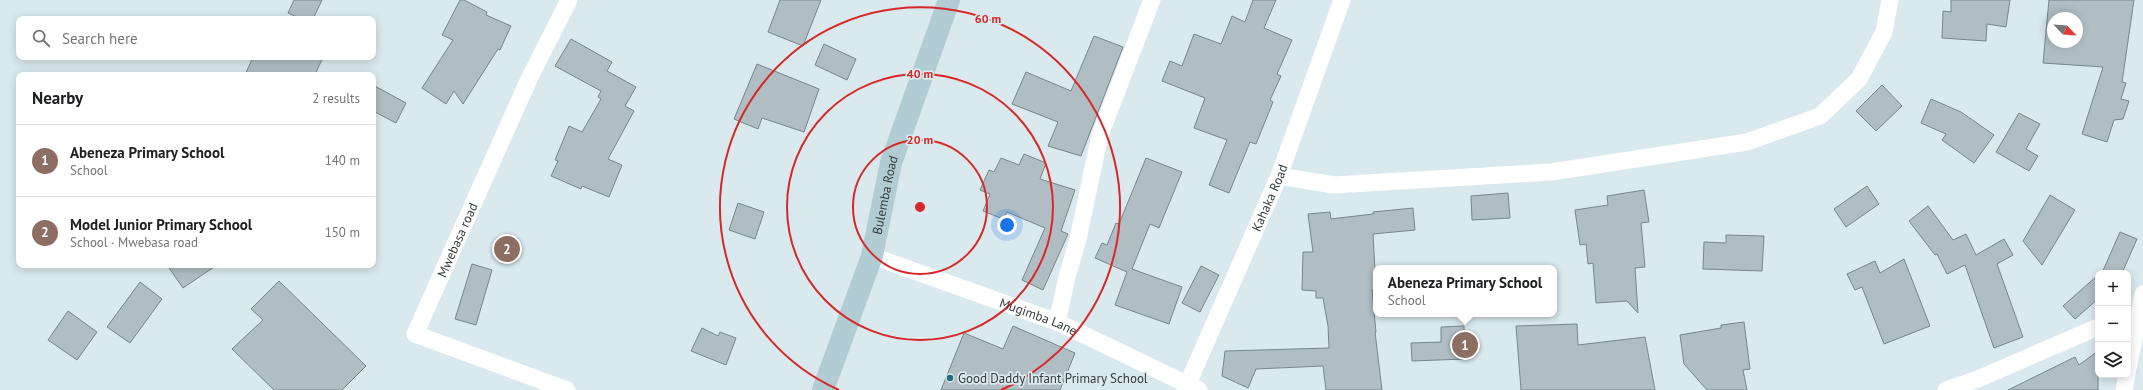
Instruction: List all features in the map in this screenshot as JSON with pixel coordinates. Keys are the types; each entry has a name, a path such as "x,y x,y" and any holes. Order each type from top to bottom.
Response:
{"main road":[{"name":"Bulemba Road","path":"823,390 872,256 891,163 949,0"}],"street":[{"name":"Mwebasa road","path":"567,390 415,334 529,79 569,0"},
{"path":"1057,322 1067,277 1078,239 1100,135 1152,0"},
{"name":"Kahaka Road","path":"1190,388 1279,176 1342,0"},
{"path":"1279,176 1334,185 1551,172 1747,142 1820,116 1859,78 1884,32 1890,0"},
{"name":"Mugimba Lane","path":"872,256 1057,322 1190,388"},
{"path":"2131,348 2137,306"},
{"path":"1946,390 1978,379 2095,328"},
{"path":"2124,390 2126,378"}],"building":[{"path":"294,0 322,0 314,16 294,16 288,13"},
{"path":"460,0 464,0 487,12 486,15 511,26 500,50 498,49 463,104 454,91 446,104 422,88 453,40 442,35"},
{"path":"780,0 821,0 803,46 768,32"},
{"path":"1253,0 1276,0 1264,28 1292,40 1277,74 1281,76 1270,100 1273,102 1256,144 1250,142 1229,193 1209,185 1227,140 1194,128 1205,98 1162,81 1170,61 1182,66 1194,34 1221,44 1232,16 1245,22"},
{"path":"1951,0 2010,0 2006,27 1987,24 1986,41 1942,38 1943,11 1951,12"},
{"path":"2049,0 2134,0 2122,82 2126,83 2121,99 2129,101 2123,119 2114,120 2107,142 2082,134 2103,67 2043,63 2047,21 2047,48 2083,48 2083,12 2048,12"},
{"path":"1094,36 1123,47 1081,156 1048,146 1058,122 1012,104 1026,72 1071,91"},
{"path":"571,39 612,62 607,71 636,87 625,106 634,111 608,159 622,165 609,197 582,186 581,189 551,176 558,161 555,160 569,126 582,132 601,99 598,97 601,91 555,66"},
{"path":"824,44 856,59 847,80 815,65"},
{"path":"252,60 322,60 316,72 246,72"},
{"path":"757,64 819,89 804,132 762,118 758,129 734,119"},
{"path":"1882,85 1902,106 1876,131 1856,111"},
{"path":"376,87 406,103 396,123 376,113"},
{"path":"1931,99 1961,112 1994,135 1974,163 1942,140 1946,134 1921,123"},
{"path":"2019,113 2040,124 2026,149 2038,156 2029,171 1996,152"},
{"path":"1024,154 1046,163 1040,179 1075,190 1061,231 1068,234 1043,290 1022,280 1045,228 1007,212 1003,219 983,211 990,194 980,190 989,170 994,172 1001,158 1019,165"},
{"path":"1146,158 1182,172 1159,228 1150,224 1132,269 1182,287 1169,324 1115,305 1127,272 1095,258 1102,243 1107,245 1116,223 1119,224"},
{"path":"1867,186 1879,204 1846,227 1834,209"},
{"path":"1644,190 1649,222 1641,223 1645,267 1635,268 1638,313 1627,301 1596,303 1593,263 1588,264 1586,244 1580,245 1575,210 1608,205 1607,196"},
{"path":"1508,193 1510,218 1472,220 1471,196"},
{"path":"2050,195 2075,210 2042,265 2023,241"},
{"path":"738,203 764,212 755,239 729,230"},
{"path":"1928,206 1953,240 1966,234 1976,255 2004,239 2013,255 1997,264 2023,337 1994,348 1965,265 1947,274 1937,254 1935,255 1909,221"},
{"path":"1413,208 1415,230 1373,234 1375,265 1373,265 1372,290 1373,317 1375,317 1382,390 1326,390 1323,366 1256,369 1248,388 1222,376 1225,351 1329,348 1328,326 1323,298 1316,298 1316,291 1302,290 1303,252 1313,252 1308,214 1330,212 1331,219 1373,214 1373,212"},
{"path":"2120,232 2137,239 2123,270 2103,270"},
{"path":"1726,235 1764,236 1762,271 1703,269 1704,242 1726,243"},
{"path":"1904,259 1930,326 1884,344 1862,287 1855,290 1847,274 1875,261 1880,273"},
{"path":"472,264 492,270 476,325 455,319"},
{"path":"1201,266 1219,275 1200,312 1182,303"},
{"path":"169,268 213,268 183,288"},
{"path":"2095,278 2095,302 2075,319 2063,306"},
{"path":"279,281 366,366 342,390 274,390 232,349 263,320 251,309"},
{"path":"140,282 162,299 130,343 107,327"},
{"path":"68,311 97,332 77,360 48,340"},
{"path":"1744,322 1750,369 1743,370 1747,390 1707,390 1684,364 1680,335 1721,328 1721,325"},
{"path":"1577,324 1578,345 1645,337 1655,390 1521,390 1516,326"},
{"path":"1013,326 1075,353 1060,390 941,390 964,333 1003,349"},
{"path":"1464,326 1465,359 1412,361 1411,343 1441,342 1441,327"},
{"path":"702,328 718,336 720,332 736,338 726,365 691,351"},
{"path":"2095,353 2095,378 2098,378 2098,390 2008,390 2075,357 2079,365"}],"place":[{"name":"Model Junior Primary School","path":"507,249"},
{"name":"Abeneza Primary School","path":"1465,345"},
{"name":"Good Daddy Infant Primary School","path":"950,378"}]}
